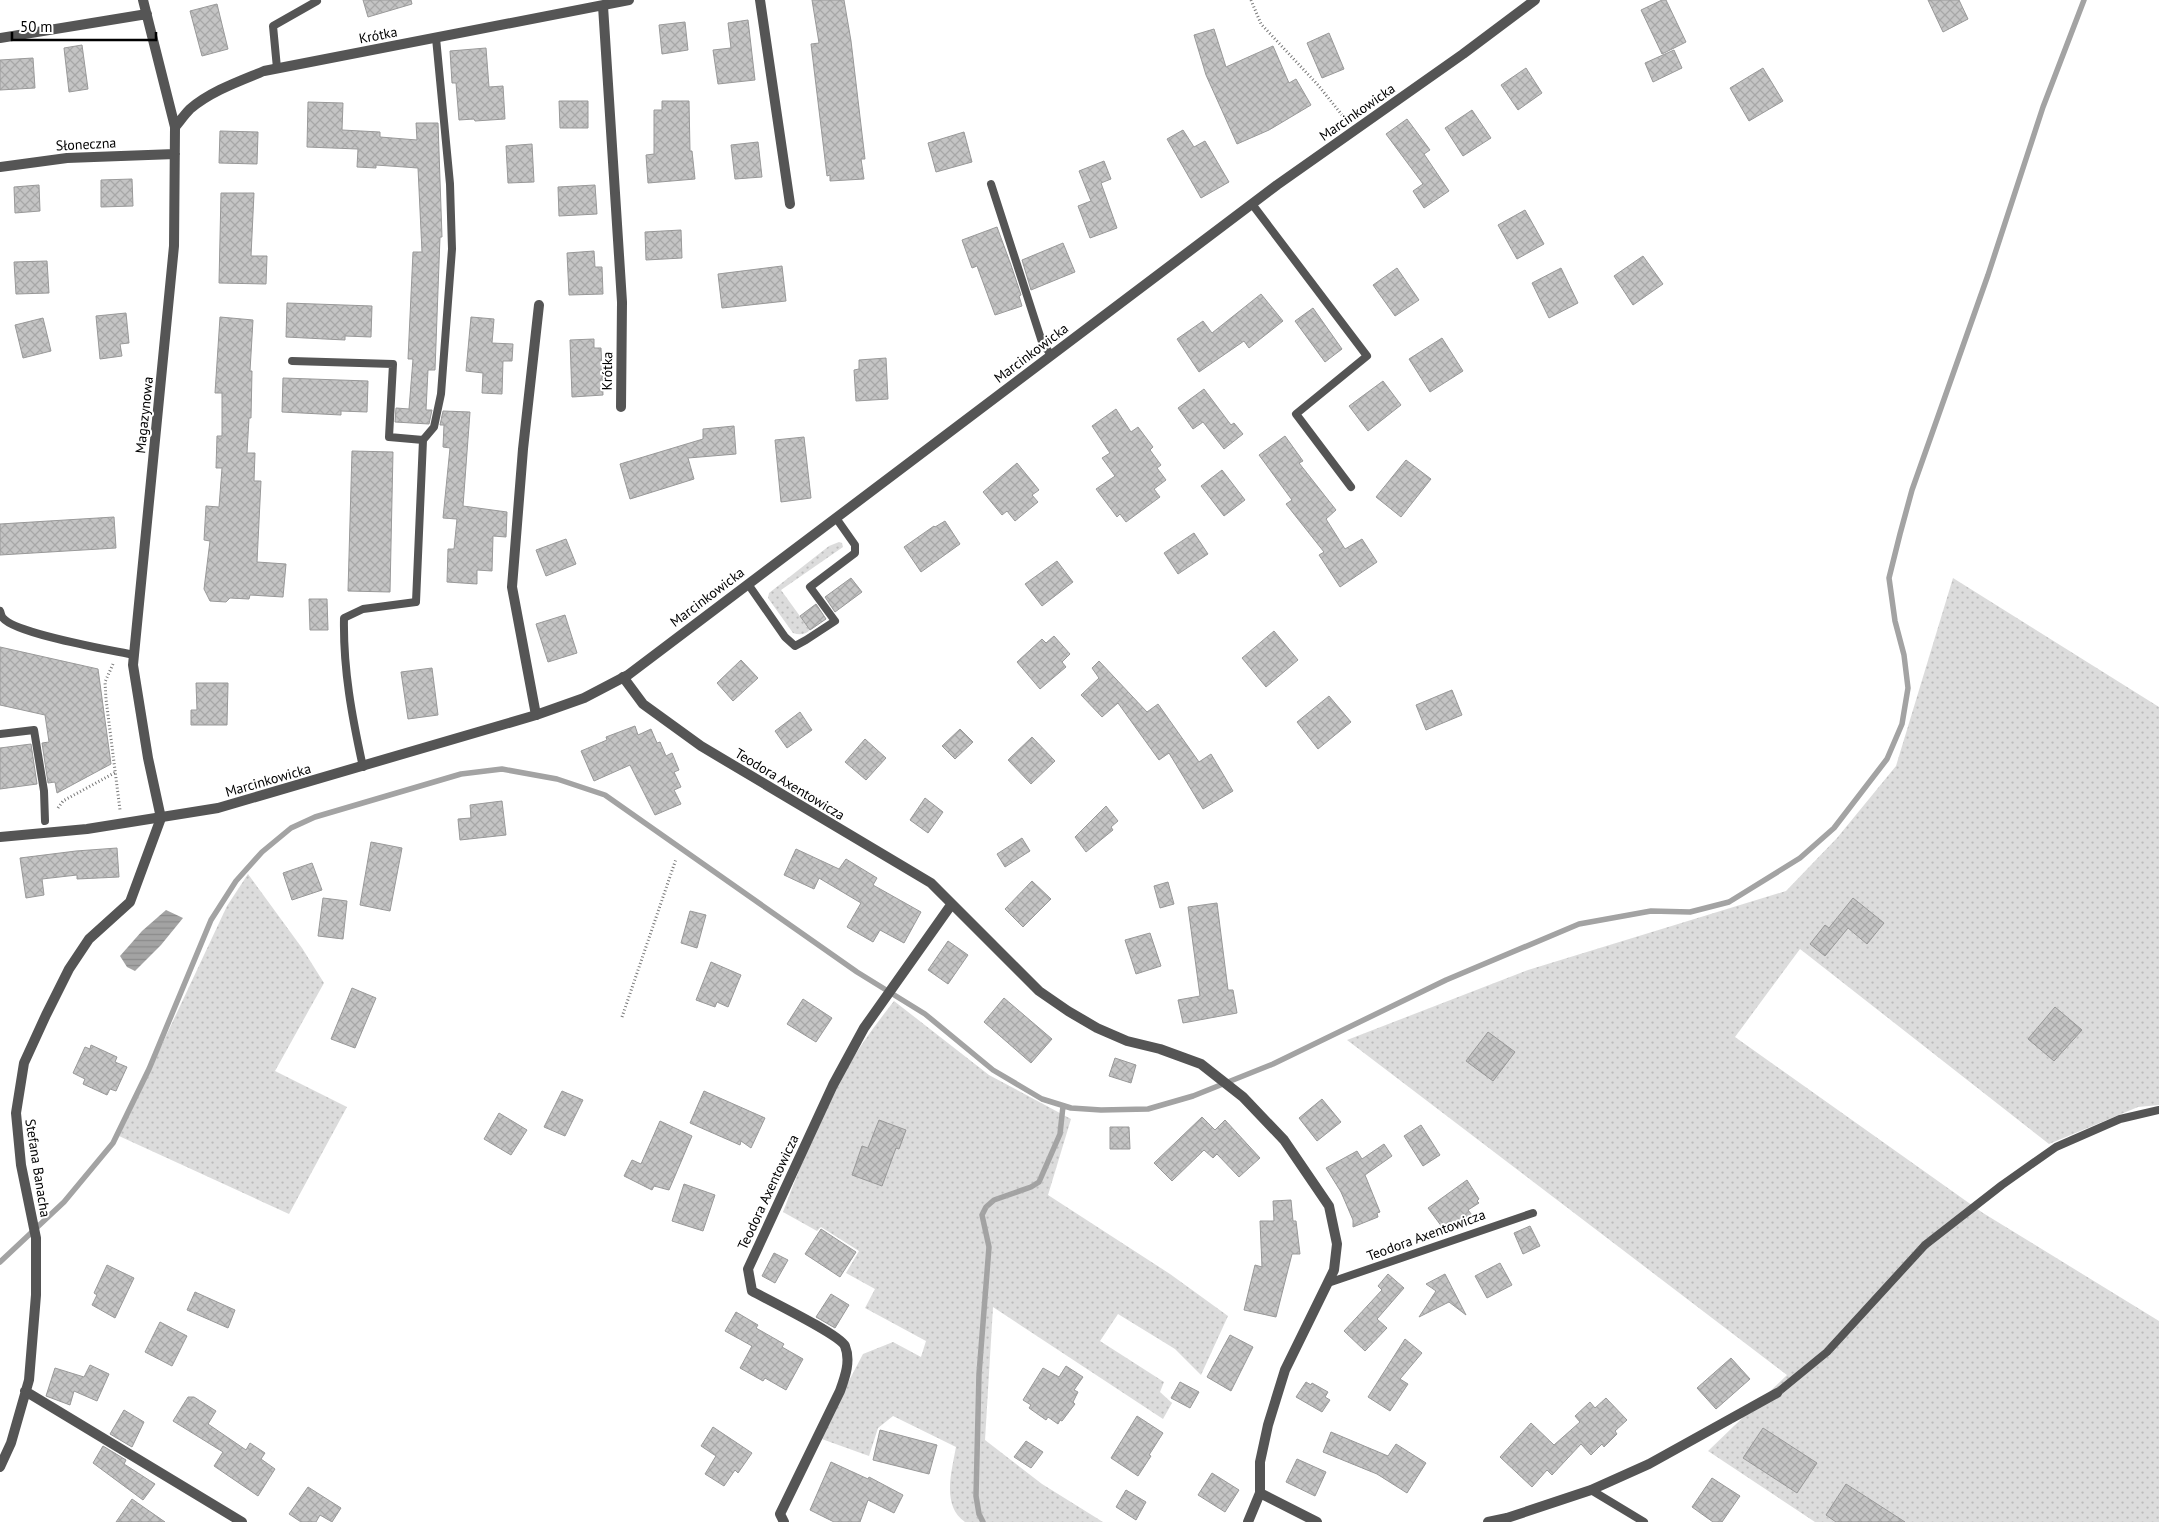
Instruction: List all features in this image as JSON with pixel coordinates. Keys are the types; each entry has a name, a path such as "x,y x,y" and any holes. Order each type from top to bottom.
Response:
{"street":[{"name":"Magazynowa","path":"143,0 174,126 175,154 174,246 134,655 135,674 148,758 161,818"},
{"name":"Krótka","path":"174,126 190,109 208,97 264,71 629,0"},
{"path":"760,0 790,204"},
{"name":"Marcinkowicka","path":"0,837 87,829 218,808 536,715 584,698 623,678 1252,204 1535,0"},
{"name":"Krótka","path":"603,6 622,302 621,407"},
{"path":"0,38 147,14"},
{"name":"Słoneczna","path":"0,167 67,158 175,154"},
{"path":"536,715 512,587 523,449 539,305"},
{"name":"Teodora Axentowicza","path":"623,678 643,704 662,720 708,751 931,883 1039,991 1097,1028 1128,1041 1160,1049 1201,1064 1238,1093 1284,1140 1329,1206 1337,1244 1334,1270 1284,1370 1268,1425 1260,1462 1260,1493 1248,1522"},
{"name":"Stefana Banacha","path":"0,1467 11,1443 29,1380 36,1295 36,1238 21,1165 16,1113 24,1063 69,969 89,940 130,902 161,818"},
{"name":"Teodora Axentowicza","path":"784,1522 780,1514 840,1391 846,1374 846,1352 844,1344 830,1334 752,1291 748,1268 833,1085 864,1028 951,905"},
{"path":"25,1391 242,1522"},
{"path":"1488,1522 1506,1518 1591,1490 1649,1464 1777,1393"},
{"path":"1260,1493 1317,1522"}],"lane":[{"path":"277,68 273,26 317,2"},
{"path":"363,767 349,700 343,652 344,618 364,609 416,602 423,440 434,426 441,394 452,249 450,184 436,38"},
{"path":"991,184 1042,342 1051,355"},
{"path":"1252,204 1368,356 1296,414 1351,487"},
{"path":"292,360 393,364 389,437 423,440"},
{"path":"748,584 785,637 795,646 835,620 810,587 855,552 855,545 836,518"},
{"path":"0,611 3,618 14,626 38,634 134,655"},
{"path":"0,734 34,730 44,791 45,821"},
{"path":"1777,1393 1827,1352 1925,1245 2002,1185 2056,1147 2120,1120 2159,1110"},
{"name":"Teodora Axentowicza","path":"1328,1282 1533,1213"},
{"path":"1591,1490 1644,1522"}],"path":[{"path":"1251,0 1261,24 1318,85 1354,130"},
{"path":"119,652 105,682 120,811"},
{"path":"45,821 64,802 116,772"},
{"path":"622,1017 676,860"}],"shaded area":[{"path":"839,542 842,543 843,547 781,590 810,630 802,634 793,633 768,598 769,593 829,546"},
{"path":"1953,578 2159,707 2159,1105 2138,1107 2049,1144 1800,949 1735,1037 1983,1213 2159,1321 2159,1522 1815,1522 1708,1451 1787,1375 1347,1040 1528,970 1786,891 1837,838 1896,766"},
{"path":"248,874 302,948 324,983 275,1071 347,1107 289,1214 119,1136 227,906"},
{"path":"166,910 183,918 161,945 135,971 127,967 120,956 142,931"},
{"path":"894,1001 989,1075 1071,1119 1048,1195 1170,1274 1228,1316 1201,1375 1175,1349 1118,1314 1100,1341 1164,1382 1160,1392 1172,1403 1163,1419 993,1307 985,1440 1042,1484 1103,1522 965,1522 953,1507 951,1497 951,1477 956,1447 893,1416 878,1428 869,1456 819,1438 863,1354 893,1342 921,1357 926,1341 865,1308 875,1289 846,1273 859,1251 821,1227 817,1231 783,1212 812,1138 837,1085 852,1059"}],"building":[{"path":"363,0 411,0 412,4 368,17"},
{"path":"812,0 844,0 851,41 865,159 861,159 864,179 830,181 830,175 827,176 811,44 819,43"},
{"path":"1666,0 1686,42 1662,54 1641,10"},
{"path":"1928,0 1959,0 1968,19 1943,32"},
{"path":"217,4 228,49 202,56 190,11"},
{"path":"748,20 755,80 718,84 713,50 731,48 728,23"},
{"path":"685,22 688,50 662,54 659,25"},
{"path":"1214,29 1226,67 1273,46 1289,83 1296,79 1311,105 1269,130 1237,144 1206,75 1194,35"},
{"path":"1329,33 1344,69 1322,78 1307,43"},
{"path":"82,45 88,89 69,92 64,48"},
{"path":"486,48 489,87 503,86 505,119 459,120 456,83 452,83 450,51"},
{"path":"1674,50 1682,68 1653,82 1645,63"},
{"path":"33,58 35,88 0,90 0,60"},
{"path":"1526,68 1542,93 1518,110 1501,85"},
{"path":"1763,68 1783,101 1749,121 1730,88"},
{"path":"559,101 588,101 588,128 560,128"},
{"path":"662,101 689,101 690,151 692,151 695,179 648,183 646,155 654,154 654,110 662,110"},
{"path":"308,102 343,103 342,130 380,132 380,137 417,140 416,123 438,123 442,237 440,237 435,370 428,370 426,410 432,410 429,424 395,422 396,408 409,409 413,359 408,359 413,252 422,252 418,168 376,165 376,168 357,167 358,149 307,147"},
{"path":"1472,110 1491,138 1463,156 1445,128"},
{"path":"1407,119 1430,150 1424,154 1449,191 1424,208 1413,191 1423,184 1386,134"},
{"path":"1183,130 1194,147 1205,141 1229,182 1201,198 1167,139"},
{"path":"220,131 258,132 257,164 219,163"},
{"path":"964,132 972,162 936,172 928,143"},
{"path":"758,142 762,177 735,179 731,145"},
{"path":"532,144 534,182 508,183 506,146"},
{"path":"1104,161 1111,179 1101,183 1117,228 1090,238 1078,206 1091,201 1079,171"},
{"path":"132,179 133,206 101,207 101,180"},
{"path":"39,185 40,211 15,213 14,187"},
{"path":"595,185 597,214 559,216 558,187"},
{"path":"221,193 254,193 251,256 267,256 266,284 219,283"},
{"path":"1525,210 1544,244 1517,259 1498,225"},
{"path":"997,227 1021,295 1019,296 1022,306 995,315 977,266 972,268 962,240"},
{"path":"681,230 682,258 646,260 645,232"},
{"path":"1063,243 1075,272 1031,290 1022,260"},
{"path":"594,251 595,267 602,267 603,294 569,295 567,253"},
{"path":"1643,256 1663,284 1633,305 1614,276"},
{"path":"47,261 49,293 16,294 14,262"},
{"path":"782,266 786,301 722,308 718,274"},
{"path":"1397,268 1419,300 1395,316 1373,285"},
{"path":"1561,268 1578,303 1549,318 1532,283"},
{"path":"1261,294 1283,321 1249,348 1244,341 1199,372 1177,339 1203,321 1212,333"},
{"path":"287,303 372,306 371,337 345,336 345,340 286,337"},
{"path":"1313,308 1342,349 1325,362 1295,321"},
{"path":"126,313 129,343 120,344 122,356 100,359 96,316"},
{"path":"220,317 253,320 250,371 252,371 251,418 249,418 247,453 255,453 254,481 261,481 257,562 286,564 283,597 250,595 249,599 230,598 226,602 210,601 204,589 210,541 204,540 206,506 219,507 222,468 216,468 217,436 222,436 222,393 215,393"},
{"path":"471,317 494,319 492,343 513,344 512,361 503,361 502,394 482,393 483,373 466,371"},
{"path":"43,318 51,351 23,358 15,325"},
{"path":"1442,338 1463,371 1430,392 1409,359"},
{"path":"594,339 594,348 601,348 603,395 572,397 570,340"},
{"path":"886,358 888,399 856,401 854,370 859,369 859,360"},
{"path":"283,378 368,381 367,412 341,411 341,415 282,412"},
{"path":"1383,381 1401,405 1368,431 1349,406"},
{"path":"1204,389 1231,425 1234,423 1243,434 1224,449 1203,422 1193,429 1178,408"},
{"path":"1116,409 1131,432 1138,427 1153,447 1150,450 1161,465 1157,468 1166,480 1154,489 1160,497 1126,522 1120,514 1117,517 1096,489 1115,476 1102,458 1110,453 1092,426"},
{"path":"443,411 470,412 463,506 507,512 506,537 493,536 492,571 477,570 477,584 447,582 448,549 454,549 457,519 443,518 450,448 443,447 444,425 440,425"},
{"path":"734,426 736,454 688,458 694,479 630,499 620,464 703,439 703,429"},
{"path":"1285,436 1303,461 1299,463 1336,510 1326,519 1345,549 1362,539 1377,562 1340,587 1319,555 1324,552 1286,504 1292,500 1259,455"},
{"path":"804,437 811,498 781,502 775,440"},
{"path":"352,451 393,452 390,592 348,591"},
{"path":"1406,460 1431,479 1401,517 1376,497"},
{"path":"1017,463 1039,490 1032,495 1038,502 1015,521 1007,511 1002,515 983,492"},
{"path":"1222,470 1245,500 1224,516 1201,486"},
{"path":"114,517 116,548 0,555 0,524"},
{"path":"945,521 960,544 921,572 904,547 934,526"},
{"path":"1194,533 1208,554 1178,574 1164,553"},
{"path":"566,539 576,564 546,576 536,550"},
{"path":"1057,561 1073,582 1042,606 1025,584"},
{"path":"851,578 862,592 835,612 825,597"},
{"path":"309,599 327,599 328,630 310,630"},
{"path":"816,604 826,619 810,630 800,616"},
{"path":"565,615 577,653 548,662 536,624"},
{"path":"1274,631 1298,660 1266,687 1242,658"},
{"path":"1054,636 1070,654 1062,662 1066,667 1040,689 1017,662 1042,639 1046,643"},
{"path":"0,647 98,669 111,764 57,793 55,782 48,783 42,743 49,742 45,715 0,705"},
{"path":"741,660 758,678 733,701 717,683"},
{"path":"1099,661 1147,712 1158,704 1199,762 1211,754 1233,791 1203,809 1169,753 1159,760 1118,703 1102,717 1081,695 1099,678 1092,668"},
{"path":"432,668 438,715 408,719 401,672"},
{"path":"196,683 228,683 227,725 191,725 191,710 197,710"},
{"path":"1452,690 1462,715 1426,730 1416,705"},
{"path":"1329,696 1351,722 1318,749 1297,722"},
{"path":"800,712 812,730 787,748 775,731"},
{"path":"635,726 638,735 651,729 657,743 660,742 666,756 672,753 679,770 674,772 681,787 674,790 681,804 655,815 630,765 594,781 581,751 607,740 606,737"},
{"path":"960,729 973,742 955,759 942,746"},
{"path":"1032,737 1055,761 1031,784 1008,760"},
{"path":"865,739 886,758 866,780 845,762"},
{"path":"31,744 37,784 0,789 0,748"},
{"path":"925,798 943,812 928,833 910,820"},
{"path":"502,801 506,835 460,840 458,819 471,818 470,805"},
{"path":"1106,806 1118,821 1111,827 1113,830 1086,852 1075,837"},
{"path":"1022,838 1030,851 1005,867 997,854"},
{"path":"371,842 402,848 390,911 360,905"},
{"path":"117,848 119,877 77,879 77,875 42,879 44,895 26,898 20,858"},
{"path":"796,849 839,869 846,859 877,878 873,885 921,912 904,943 880,930 873,942 847,927 861,903 819,878 814,889 784,875"},
{"path":"312,863 322,890 292,900 283,873"},
{"path":"1032,881 1051,899 1023,927 1005,909"},
{"path":"1168,882 1174,904 1160,908 1154,886"},
{"path":"323,898 347,901 343,939 318,936"},
{"path":"1853,898 1884,923 1867,944 1848,928 1825,956 1810,944 1825,925 1829,928"},
{"path":"1217,903 1228,990 1233,990 1237,1013 1183,1023 1178,1000 1200,996 1188,907"},
{"path":"690,911 706,915 697,948 681,943"},
{"path":"1150,933 1161,966 1136,974 1125,940"},
{"path":"948,941 968,955 948,984 928,970"},
{"path":"711,962 741,975 728,1007 717,1002 715,1007 696,1000"},
{"path":"352,988 376,998 355,1048 331,1039"},
{"path":"1004,998 1052,1039 1031,1063 984,1022"},
{"path":"803,999 832,1018 816,1042 787,1024"},
{"path":"2055,1007 2082,1030 2054,1061 2028,1039"},
{"path":"1488,1032 1515,1052 1493,1081 1466,1061"},
{"path":"91,1045 117,1057 115,1062 127,1067 116,1091 110,1089 107,1095 83,1084 85,1079 73,1073 85,1047 90,1049"},
{"path":"1115,1058 1136,1065 1131,1083 1109,1076"},
{"path":"562,1091 583,1100 565,1136 544,1127"},
{"path":"704,1091 765,1118 751,1148 741,1141 740,1145 690,1123"},
{"path":"1322,1099 1341,1122 1317,1141 1299,1118"},
{"path":"499,1113 527,1130 511,1155 484,1139"},
{"path":"1202,1117 1215,1130 1225,1120 1260,1158 1239,1177 1217,1154 1213,1158 1204,1150 1172,1181 1154,1163"},
{"path":"879,1120 906,1130 899,1149 896,1148 882,1186 852,1175 862,1146 868,1148"},
{"path":"660,1121 692,1136 669,1190 654,1186 652,1190 624,1176 632,1160 641,1164"},
{"path":"1421,1125 1440,1155 1423,1166 1404,1136"},
{"path":"1110,1127 1129,1127 1130,1149 1110,1149"},
{"path":"1384,1144 1392,1156 1365,1175 1380,1212 1377,1213 1378,1217 1353,1227 1353,1220 1341,1192 1326,1168 1357,1151 1362,1159"},
{"path":"1467,1180 1479,1199 1477,1201 1479,1203 1468,1210 1472,1215 1457,1226 1455,1224 1445,1231 1428,1208"},
{"path":"684,1184 715,1195 703,1231 672,1221"},
{"path":"1291,1200 1300,1254 1292,1254 1276,1317 1244,1310 1255,1265 1262,1267 1260,1221 1274,1221 1273,1201"},
{"path":"1530,1226 1540,1246 1523,1254 1514,1233"},
{"path":"821,1229 856,1252 840,1277 805,1254"},
{"path":"774,1253 788,1260 775,1283 762,1276"},
{"path":"1500,1263 1512,1285 1487,1298 1475,1276"},
{"path":"107,1265 134,1278 115,1318 92,1305 97,1295 94,1293"},
{"path":"1388,1274 1404,1288 1377,1319 1387,1328 1365,1351 1344,1331 1382,1290 1378,1286"},
{"path":"1445,1274 1466,1315 1449,1302 1419,1317 1436,1291 1426,1284"},
{"path":"195,1292 235,1310 228,1328 187,1310"},
{"path":"831,1294 849,1305 835,1328 816,1317"},
{"path":"736,1312 758,1325 756,1328 784,1344 782,1347 803,1359 786,1390 765,1378 763,1381 740,1368 752,1346 725,1331"},
{"path":"160,1322 187,1336 172,1366 145,1352"},
{"path":"1230,1335 1253,1347 1231,1391 1207,1377"},
{"path":"1405,1339 1422,1353 1400,1379 1408,1384 1390,1411 1368,1397"},
{"path":"1731,1358 1750,1379 1716,1409 1697,1388"},
{"path":"90,1365 109,1374 97,1401 74,1391 70,1405 46,1396 55,1368 84,1377"},
{"path":"1066,1366 1083,1377 1074,1390 1078,1392 1073,1402 1075,1404 1058,1424 1048,1417 1046,1420 1029,1408 1031,1405 1023,1400 1043,1368 1059,1377"},
{"path":"1180,1382 1199,1392 1190,1408 1171,1398"},
{"path":"1306,1382 1311,1385 1312,1383 1328,1392 1325,1397 1330,1400 1322,1412 1296,1397"},
{"path":"188,1397 194,1397 216,1411 208,1424 246,1450 250,1443 265,1453 261,1459 275,1469 258,1496 214,1466 223,1452 173,1421"},
{"path":"1606,1398 1627,1420 1615,1431 1617,1434 1604,1447 1602,1444 1591,1455 1581,1444 1552,1475 1547,1470 1532,1487 1500,1457 1531,1423 1554,1445 1580,1422 1575,1416 1590,1402 1595,1408"},
{"path":"124,1410 144,1422 132,1447 110,1434"},
{"path":"1137,1416 1163,1433 1138,1476 1111,1458"},
{"path":"713,1427 752,1453 738,1473 735,1470 724,1486 705,1474 716,1456 701,1446"},
{"path":"1763,1428 1817,1463 1797,1493 1743,1458"},
{"path":"880,1430 937,1445 929,1474 873,1460"},
{"path":"1331,1432 1388,1456 1396,1444 1426,1463 1407,1493 1377,1474 1323,1452"},
{"path":"1026,1441 1043,1452 1031,1468 1014,1457"},
{"path":"103,1446 126,1460 124,1464 155,1484 143,1500 93,1463"},
{"path":"1297,1459 1326,1472 1315,1496 1286,1482"},
{"path":"831,1462 868,1479 869,1477 903,1495 894,1513 868,1500 860,1522 834,1522 810,1510"},
{"path":"1212,1473 1239,1490 1225,1512 1198,1495"},
{"path":"1712,1478 1740,1496 1722,1522 1713,1522 1692,1507"},
{"path":"1846,1484 1905,1522 1836,1522 1826,1515"},
{"path":"308,1487 341,1508 332,1522 320,1515 316,1522 301,1522 289,1514"},
{"path":"1126,1490 1146,1502 1136,1520 1116,1507"},
{"path":"132,1499 165,1522 116,1522"}],"waterway":[{"path":"0,1262 64,1202 113,1143 149,1069 211,920 236,881 262,852 291,828 315,817 461,774 502,769 557,779 605,795 857,972 925,1014 993,1070 1042,1099 1071,1108 1101,1110 1148,1109 1193,1096 1273,1064 1446,980 1579,924 1651,911 1690,912 1729,902 1800,858 1834,828 1887,759 1902,724 1908,688 1904,655 1895,621 1889,578 1900,534 1912,490 1988,275 2043,107 2084,0"},
{"path":"983,1522 979,1514 976,1496 979,1374 989,1247 982,1215 986,1207 994,1200 1031,1187 1039,1182 1060,1134 1063,1106"}]}
